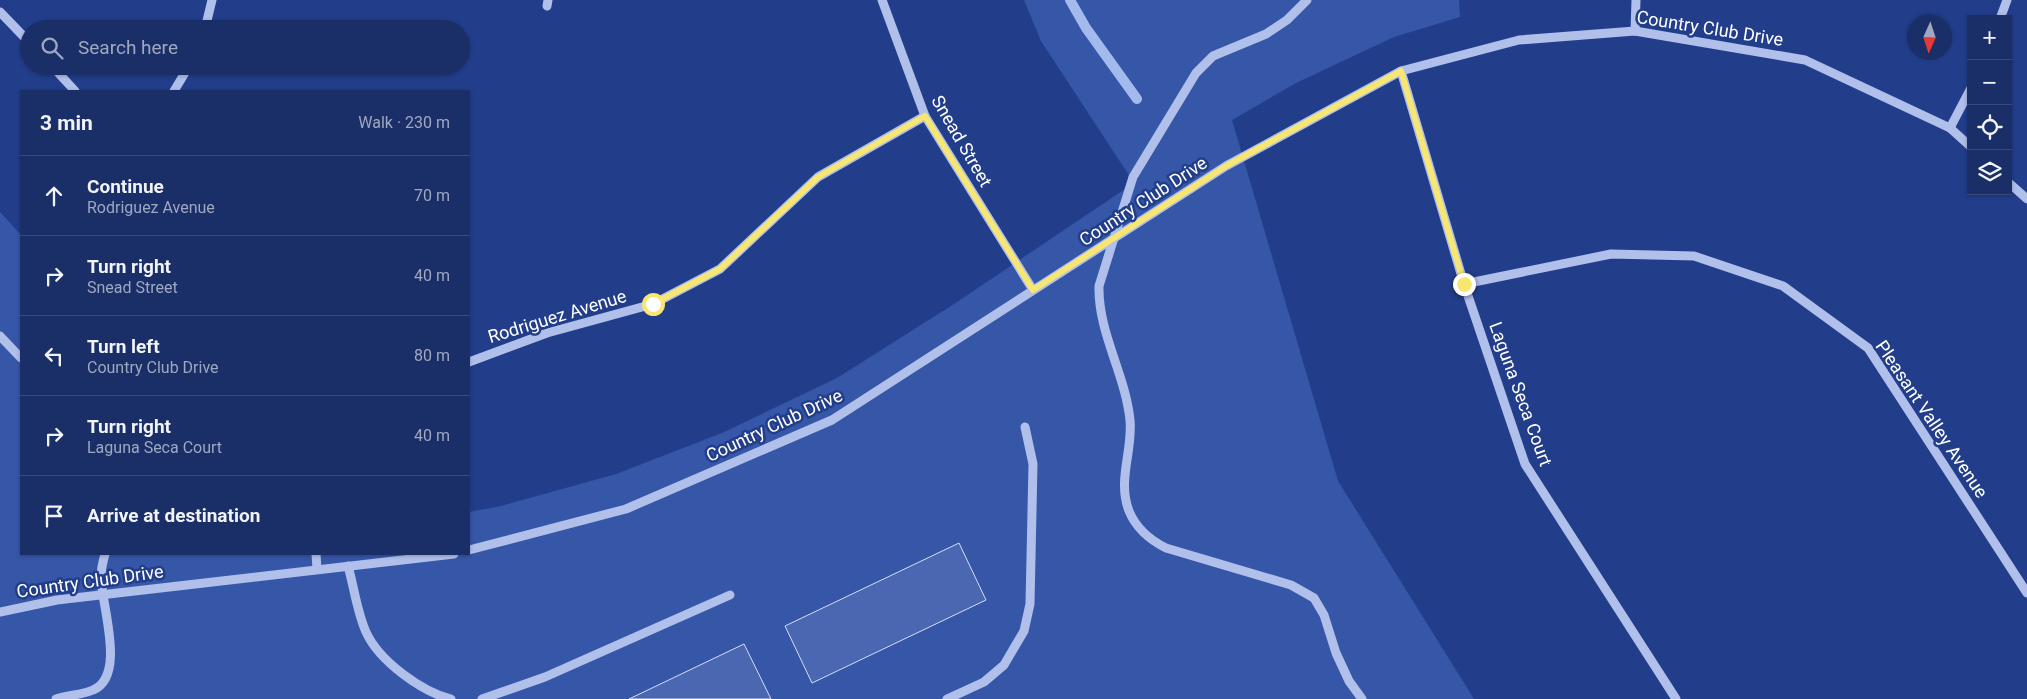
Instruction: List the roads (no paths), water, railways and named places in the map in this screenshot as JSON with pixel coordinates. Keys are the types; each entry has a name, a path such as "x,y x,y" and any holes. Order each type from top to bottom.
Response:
{"street":[{"path":"207,20 212,0"},
{"name":"Snead Street","path":"882,0 925,116 1033,290"},
{"path":"1307,0 1287,20 1266,34 1213,56 1196,73 1133,177 1116,238 1099,286 1099,300 1106,336 1116,363 1130,421 1124,472 1125,496 1130,512 1141,530 1152,541 1166,548 1291,585 1314,598 1321,608 1336,653 1349,681 1362,699"},
{"path":"1634,31 1636,0"},
{"path":"2001,15 2007,0"},
{"path":"0,12 20,33"},
{"name":"Country Club Drive","path":"470,550 626,509 832,420 1226,166 1401,71 1519,40 1634,31 1806,60 1950,128 1967,143"},
{"name":"Laguna Seca Court","path":"1401,71 1464,284 1525,464 1676,699"},
{"path":"61,75 75,90"},
{"path":"175,90 184,75"},
{"path":"1950,128 1967,96"},
{"name":"Rodriguez Avenue","path":"470,362 547,333 653,304 720,269 818,177 925,116"},
{"path":"2012,186 2027,199"},
{"name":"Pleasant Valley Avenue","path":"1464,284 1611,254 1694,256 1783,286 1868,348 2027,592"},
{"path":"0,336 20,357"},
{"path":"947,699 984,682 1004,665 1024,631 1030,604 1033,464 1025,427"},
{"path":"56,699 94,690 103,683 108,674 111,661 101,577 105,555"},
{"path":"316,555 317,569"},
{"name":"Country Club Drive","path":"0,612 30,604 103,594 445,555"},
{"path":"348,566 366,633 387,662 435,695 451,699"},
{"path":"482,699 545,677 730,595"}],"waterway":[{"path":"1070,0 1086,28 1137,99"}]}
